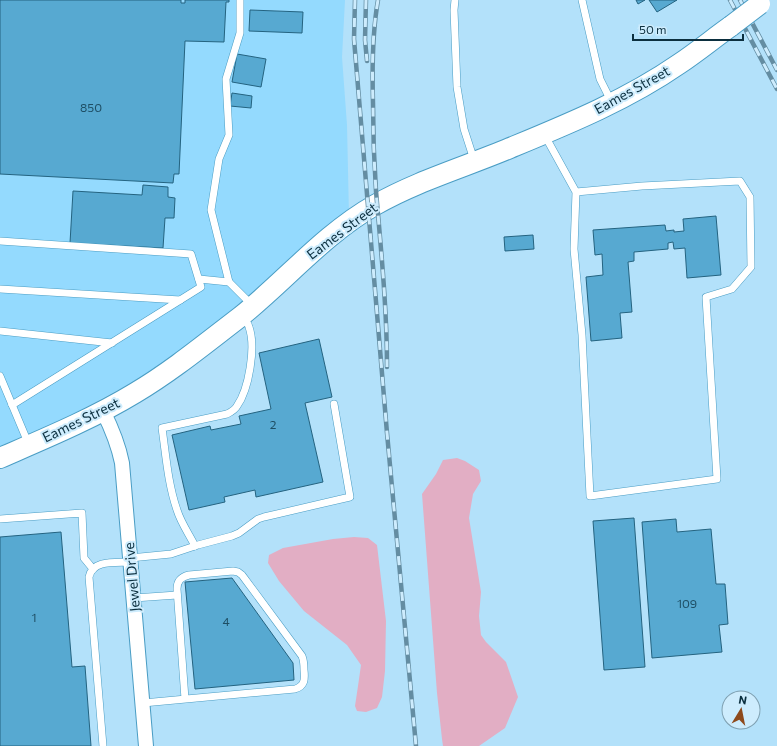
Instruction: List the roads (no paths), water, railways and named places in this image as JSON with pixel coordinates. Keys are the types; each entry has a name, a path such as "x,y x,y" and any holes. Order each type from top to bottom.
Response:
{"main road":[{"name":"Eames Street","path":"0,458 103,411 170,371 247,310 334,234 362,213 377,204 403,190 544,134 612,103 644,86 679,64 763,2"}],"street":[{"name":"Jewel Drive","path":"103,411 114,432 121,458 146,746"}],"lane":[{"path":"195,546 177,510 170,484 162,428 227,414 236,408 243,396 249,374 252,339 247,310 229,282 211,210 219,159 229,135 226,79 240,33 240,0"},
{"path":"455,0 454,10 458,93 464,129 475,162"},
{"path":"582,0 600,79 612,103"},
{"path":"544,134 576,192 574,249 582,335 590,496 717,479 706,297 732,289 751,267 750,197 740,181 642,186 576,192"},
{"path":"0,241 191,254 201,287 12,404"},
{"path":"199,280 229,282"},
{"path":"0,289 180,300"},
{"path":"0,331 112,343"},
{"path":"0,376 29,445"},
{"path":"103,746 89,580 93,569 103,563 171,554 239,533 258,519 264,517 350,497 334,404"},
{"path":"0,519 82,513 84,558 93,569"},
{"path":"143,703 295,689 303,685 305,677 304,660 302,656 241,574 233,571 186,575 178,582 177,595 185,699"},
{"path":"134,598 177,595"}],"railway":[{"path":"355,0 354,39 387,433 416,746"},
{"path":"366,0 365,40 367,61"},
{"path":"378,0 373,51 373,136 385,301 387,367"},
{"path":"730,0 777,89"},
{"path":"740,0 777,70"}]}
